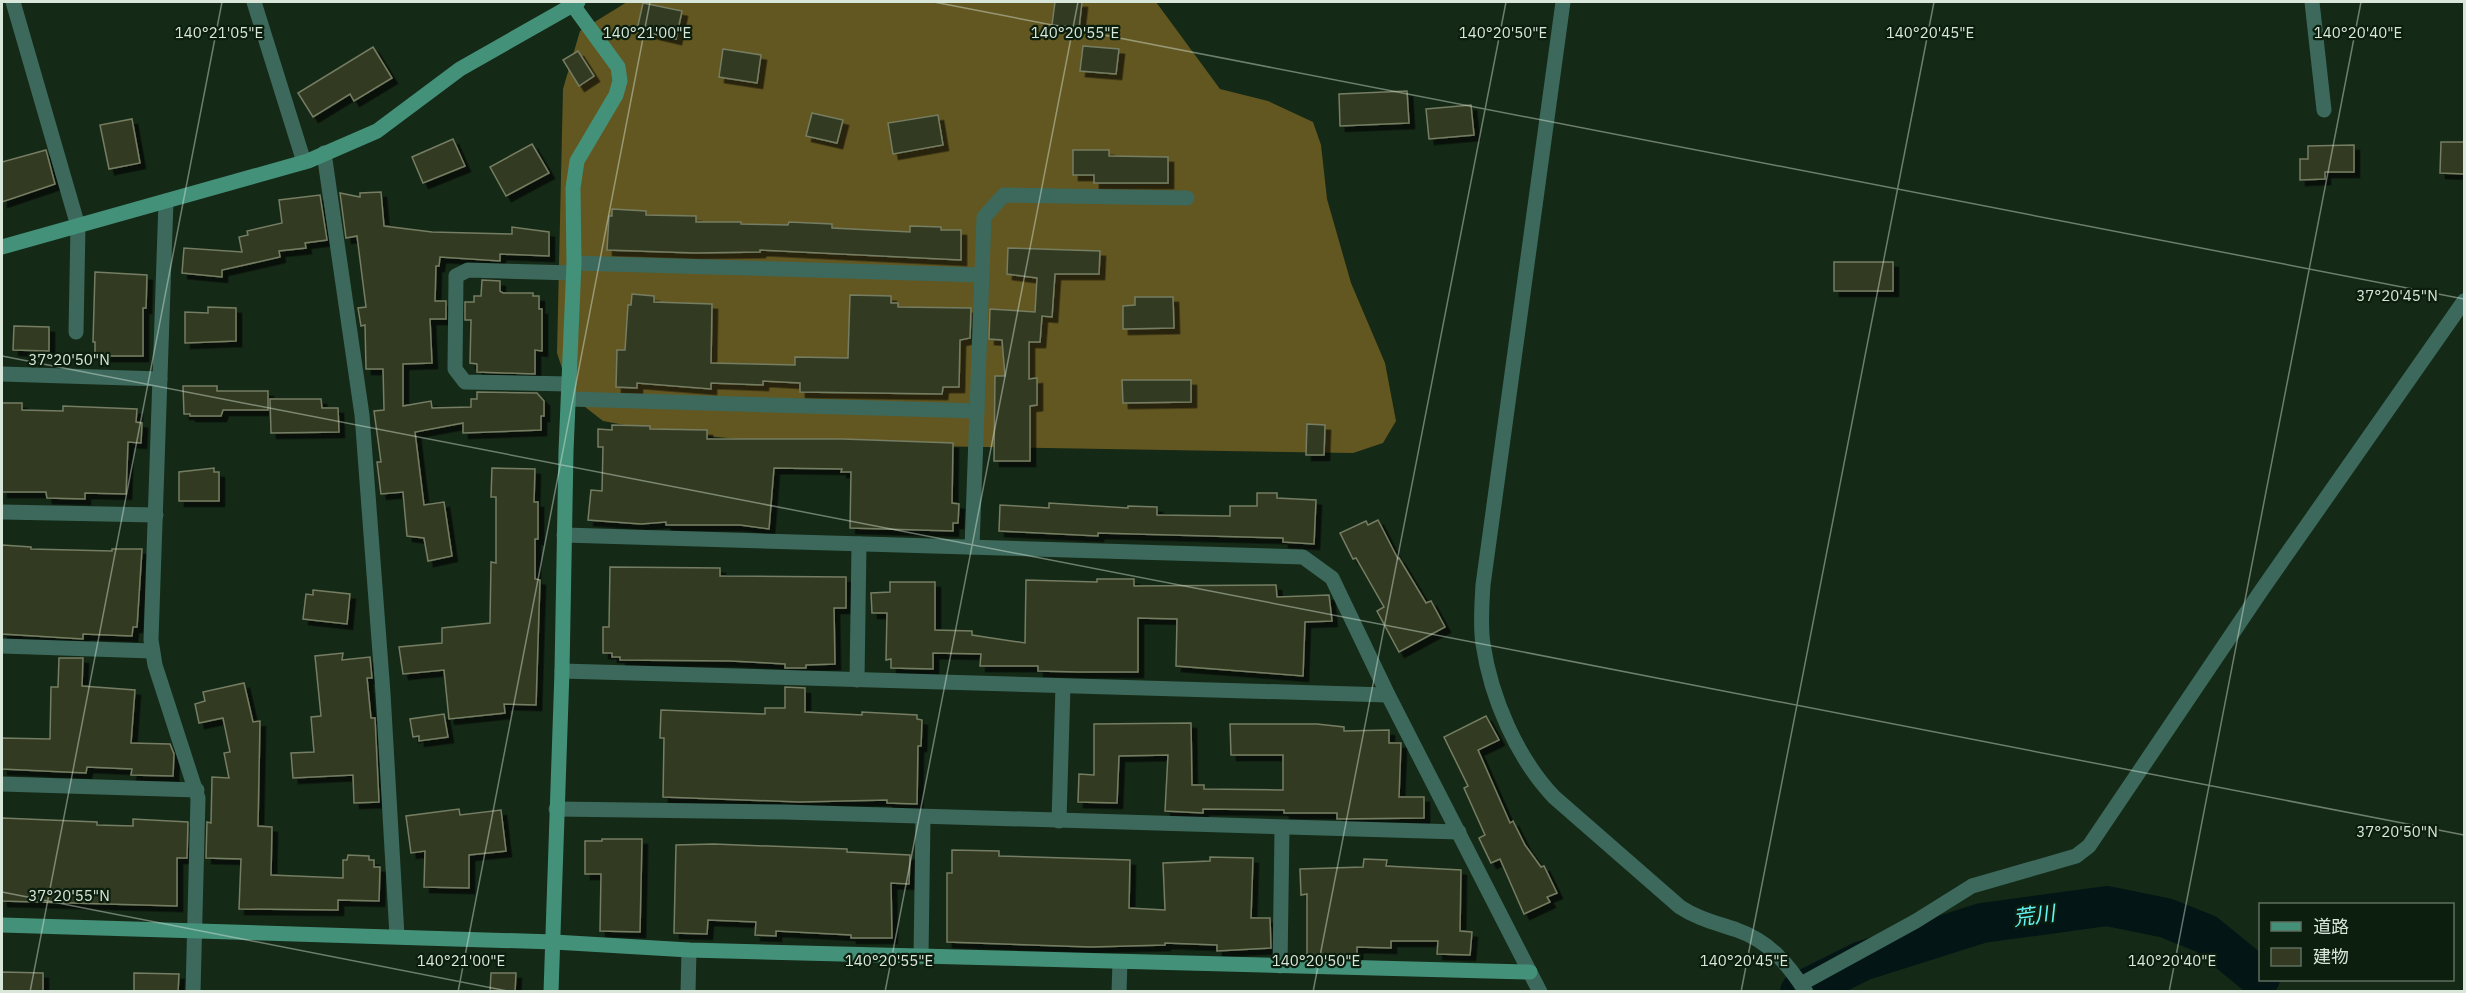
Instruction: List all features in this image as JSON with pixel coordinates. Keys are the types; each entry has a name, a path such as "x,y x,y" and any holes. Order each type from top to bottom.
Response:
{"street":[{"path":"12,2 78,226 76,332"},
{"path":"254,2 304,162"},
{"path":"1563,2 1483,585 1483,645 1494,688 1509,729 1539,780 1554,797 1680,907 1699,918 1760,939 1775,950 1804,988 1972,886 2076,856 2089,846 2261,591 2464,301"},
{"path":"2312,2 2325,110"},
{"path":"2,247 304,162 376,131 460,69 575,3 618,68 620,81 616,95 577,161 573,188 574,268 564,535 552,992"},
{"path":"324,153 362,415 383,693 396,936"},
{"path":"972,547 980,275 984,217 1001,196 1187,198"},
{"path":"166,201 152,651 197,790 193,992"},
{"path":"977,411 569,392 465,382 455,369 456,276 468,270 574,268 980,275"},
{"path":"2,374 160,379"},
{"path":"2,512 156,515"},
{"path":"564,535 1303,557 1332,578 1388,695 1540,992"},
{"path":"857,680 859,544"},
{"path":"2,646 152,651"},
{"path":"562,671 1388,695"},
{"path":"1059,821 1063,686"},
{"path":"2,784 197,790"},
{"path":"556,809 923,816 1281,829 1460,832"},
{"path":"921,957 923,816"},
{"path":"1281,829 1281,966"},
{"path":"2,925 396,936 689,950 1530,972"},
{"path":"688,992 689,950"},
{"path":"1119,992 1120,963"}],"shaded area":[{"path":"627,2 1156,2 1220,89 1268,101 1313,122 1321,145 1327,199 1351,283 1385,363 1396,421 1383,443 1353,453 793,444 662,432 603,421 571,396 557,353 563,89 580,31"}],"building":[{"path":"1055,2 1082,2 1079,28 1052,25"},
{"path":"643,3 682,11 676,39 637,30"},
{"path":"1083,46 1119,49 1116,74 1080,71"},
{"path":"373,47 392,78 354,101 350,94 313,117 298,93"},
{"path":"723,49 761,55 757,83 719,77"},
{"path":"578,51 594,76 579,86 563,60"},
{"path":"1407,91 1409,123 1340,126 1339,94"},
{"path":"1471,105 1474,135 1429,139 1426,109"},
{"path":"812,113 843,120 837,143 806,136"},
{"path":"938,115 943,145 893,154 888,123"},
{"path":"132,119 140,163 109,169 100,125"},
{"path":"453,139 465,166 423,183 412,157"},
{"path":"2441,142 2464,142 2464,174 2440,173"},
{"path":"532,144 549,173 506,196 490,167"},
{"path":"2354,145 2354,172 2325,172 2325,179 2300,180 2300,159 2308,159 2308,146"},
{"path":"46,150 55,184 2,202 2,162"},
{"path":"1073,150 1109,150 1109,156 1168,157 1168,183 1094,183 1094,175 1073,175"},
{"path":"381,192 384,226 432,232 512,234 512,227 549,232 549,256 500,254 500,261 440,257 439,266 436,266 435,301 446,301 446,319 430,319 432,363 403,364 403,406 431,401 432,408 471,407 471,399 477,399 477,392 537,393 544,401 544,416 541,416 541,430 463,433 463,423 415,432 424,505 444,502 452,556 428,561 424,538 407,536 403,492 381,494 377,462 381,462 374,411 384,410 383,369 366,369 365,325 361,326 358,308 366,307 357,236 346,238 340,193 360,197 360,193"},
{"path":"320,195 327,240 305,243 306,248 279,251 280,257 222,270 222,277 182,273 184,248 242,252 239,237 248,235 247,231 282,223 279,200"},
{"path":"612,209 646,211 646,215 696,216 696,222 832,224 832,228 910,232 910,226 941,227 941,230 961,230 961,260 760,250 760,252 695,253 607,250 609,216 612,216"},
{"path":"1008,248 1100,251 1099,274 1055,274 1052,317 1042,316 1040,342 1029,342 1029,379 1037,378 1037,405 1030,406 1030,461 994,461 995,376 1005,376 1002,340 989,339 990,309 1035,312 1037,278 1007,274"},
{"path":"1834,262 1893,262 1893,291 1834,291"},
{"path":"95,272 147,275 146,308 143,308 143,356 95,356 95,342 93,342"},
{"path":"482,280 500,281 500,291 503,293 533,293 533,296 539,296 539,309 542,309 542,351 535,350 535,374 477,372 477,364 470,363 471,320 465,320 465,302 474,302 474,296 481,296"},
{"path":"632,294 654,296 654,302 712,304 711,363 795,365 795,357 848,358 850,295 891,296 891,303 898,303 898,307 971,308 970,338 960,340 959,387 943,387 942,394 800,392 800,383 763,381 763,385 711,383 711,389 637,383 637,388 616,387 617,350 625,350 628,305 631,305"},
{"path":"1135,297 1173,297 1174,328 1123,329 1123,306 1135,305"},
{"path":"208,307 236,308 236,341 185,343 185,312 208,313"},
{"path":"14,326 49,327 49,351 13,350"},
{"path":"1122,380 1191,380 1191,402 1123,403"},
{"path":"183,386 217,386 217,391 268,391 268,410 223,410 221,416 190,416 190,414 184,414"},
{"path":"270,399 321,399 322,408 338,408 339,432 271,433"},
{"path":"2,403 22,403 22,410 63,411 63,406 137,409 136,422 142,423 141,443 128,442 126,494 85,493 85,499 47,498 46,492 2,492"},
{"path":"1307,424 1325,425 1324,455 1306,455"},
{"path":"612,425 650,426 650,429 707,430 707,439 843,439 953,443 952,503 959,504 958,523 953,523 953,531 850,528 851,472 841,472 842,469 774,468 769,529 740,525 666,525 666,522 641,524 588,520 591,490 602,491 603,447 598,447 598,429 612,430"},
{"path":"214,468 214,472 219,472 219,501 179,501 179,472"},
{"path":"492,468 535,469 534,502 538,502 538,539 535,539 535,579 540,580 536,705 504,704 505,713 449,719 444,670 403,674 399,647 442,643 442,628 490,623 491,562 496,563 496,497 491,497"},
{"path":"1257,493 1277,493 1277,498 1316,500 1314,544 1283,542 1283,538 1098,533 1098,536 999,531 1000,505 1049,508 1049,503 1128,508 1128,506 1157,507 1157,515 1230,516 1230,506 1257,506"},
{"path":"1378,520 1398,559 1426,603 1431,601 1445,627 1399,652 1377,611 1384,607 1356,558 1353,559 1340,533 1366,521 1368,525"},
{"path":"2,545 31,547 31,549 112,551 112,549 142,549 137,627 133,627 132,636 83,634 83,639 2,634"},
{"path":"610,567 720,568 720,576 846,577 846,608 834,608 835,664 785,668 785,664 620,660 620,657 612,657 612,653 603,653 603,627 609,627"},
{"path":"1097,579 1134,579 1134,586 1276,585 1277,597 1329,595 1332,621 1305,622 1303,676 1176,666 1177,619 1138,618 1138,672 1038,671 1038,666 980,666 981,654 933,653 933,669 891,668 891,659 886,660 887,613 872,613 871,593 890,592 890,582 935,582 935,630 972,631 972,635 1025,643 1026,580 1097,582"},
{"path":"313,590 350,594 347,624 303,619 306,594 313,595"},
{"path":"343,653 342,660 370,657 372,678 367,678 371,718 375,718 379,802 354,803 353,775 293,778 291,753 314,752 311,717 321,716 315,656"},
{"path":"59,658 83,658 82,686 135,690 131,743 170,744 174,754 173,776 131,775 132,769 87,767 86,773 2,769 2,738 50,739 51,687 58,687"},
{"path":"244,683 253,722 260,721 258,826 272,827 271,875 343,878 343,860 347,860 348,855 369,856 369,860 374,860 374,867 380,867 379,901 338,900 338,910 239,909 241,859 206,858 207,822 211,823 212,777 229,778 224,753 230,752 223,718 199,723 195,704 205,701 203,692"},
{"path":"785,687 805,688 805,712 917,715 917,719 922,720 921,746 918,746 917,804 887,803 887,800 800,802 663,797 664,738 660,738 661,710 765,714 765,708 785,708"},
{"path":"444,714 448,737 419,741 419,736 413,737 410,719"},
{"path":"1486,716 1499,740 1478,750 1510,823 1513,821 1525,845 1541,867 1544,866 1557,893 1547,897 1550,902 1524,914 1500,859 1491,863 1479,838 1485,835 1464,788 1468,786 1444,737"},
{"path":"1191,723 1192,785 1204,785 1204,789 1283,790 1283,755 1231,755 1230,724 1317,724 1344,727 1344,731 1389,730 1389,743 1401,743 1399,797 1424,797 1424,818 1337,819 1337,813 1284,813 1284,810 1203,809 1203,813 1165,811 1168,755 1119,756 1117,803 1078,802 1079,774 1094,775 1094,724"},
{"path":"459,809 460,815 501,810 506,851 469,855 469,888 424,887 425,851 411,853 406,816"},
{"path":"2,818 133,826 133,819 188,822 187,858 177,858 177,906 2,901"},
{"path":"602,839 642,839 640,932 600,931 601,874 585,874 585,841 602,841"},
{"path":"714,844 847,849 847,852 910,855 909,884 891,883 892,938 851,938 851,935 776,931 776,936 755,935 756,922 708,920 707,934 674,933 676,845"},
{"path":"952,850 999,851 999,856 1130,860 1129,908 1165,910 1163,863 1210,861 1210,857 1253,858 1251,918 1270,918 1271,948 1217,951 1217,945 1165,943 1165,945 1091,947 947,942 947,873 952,873"},
{"path":"1364,859 1387,860 1386,866 1461,870 1460,931 1472,932 1470,955 1437,954 1438,941 1391,941 1391,948 1357,947 1357,956 1307,956 1307,894 1301,895 1300,869 1363,867"},
{"path":"2,972 43,973 43,992 2,992"},
{"path":"134,973 179,974 178,992 134,992"},
{"path":"491,973 516,973 515,992 490,992"}],"waterway":[{"name":"荒川","path":"1800,992 1862,961 1982,923 2107,906 2166,918 2206,934 2259,977"}]}
